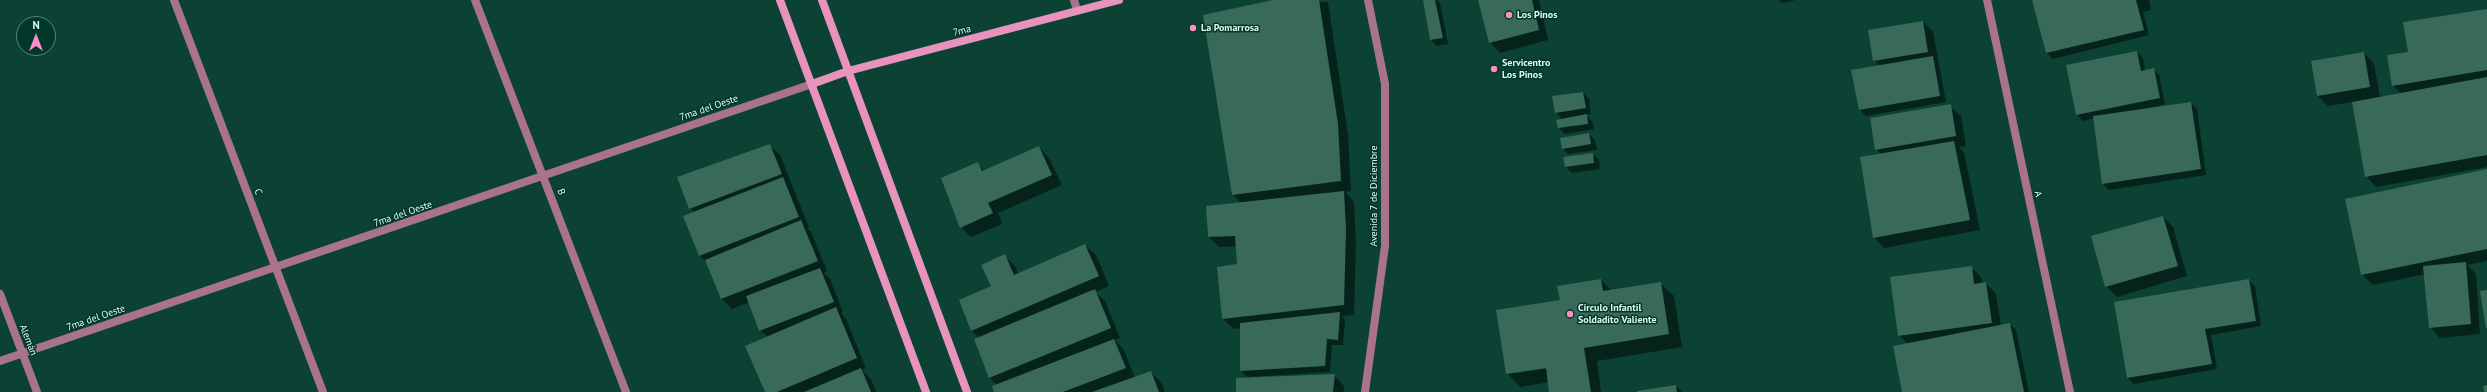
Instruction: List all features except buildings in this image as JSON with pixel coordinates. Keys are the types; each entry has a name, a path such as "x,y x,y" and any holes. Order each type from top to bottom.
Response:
{"main road":[{"path":"780,0 926,392"},
{"path":"822,0 967,392"},
{"name":"7ma","path":"812,84 848,71 1119,0"}],"street":[{"name":"C","path":"174,0 323,392"},
{"name":"B","path":"475,0 544,175 626,392"},
{"path":"1074,0 1077,10"},
{"name":"Avenida 7 de Diciembre","path":"1366,392 1385,246 1385,84 1368,0"},
{"name":"A","path":"1987,0 2070,392"},
{"name":"7ma del Oeste","path":"0,361 812,84"},
{"name":"Alemán","path":"0,294 37,392"}],"place":[{"name":"Los Pinos","path":"1509,15"},
{"name":"La Pomarrosa","path":"1193,28"},
{"name":"Servicentro Los Pinos","path":"1494,69"},
{"name":"Círculo Infantil Soldadito Valiente","path":"1570,314"}]}
